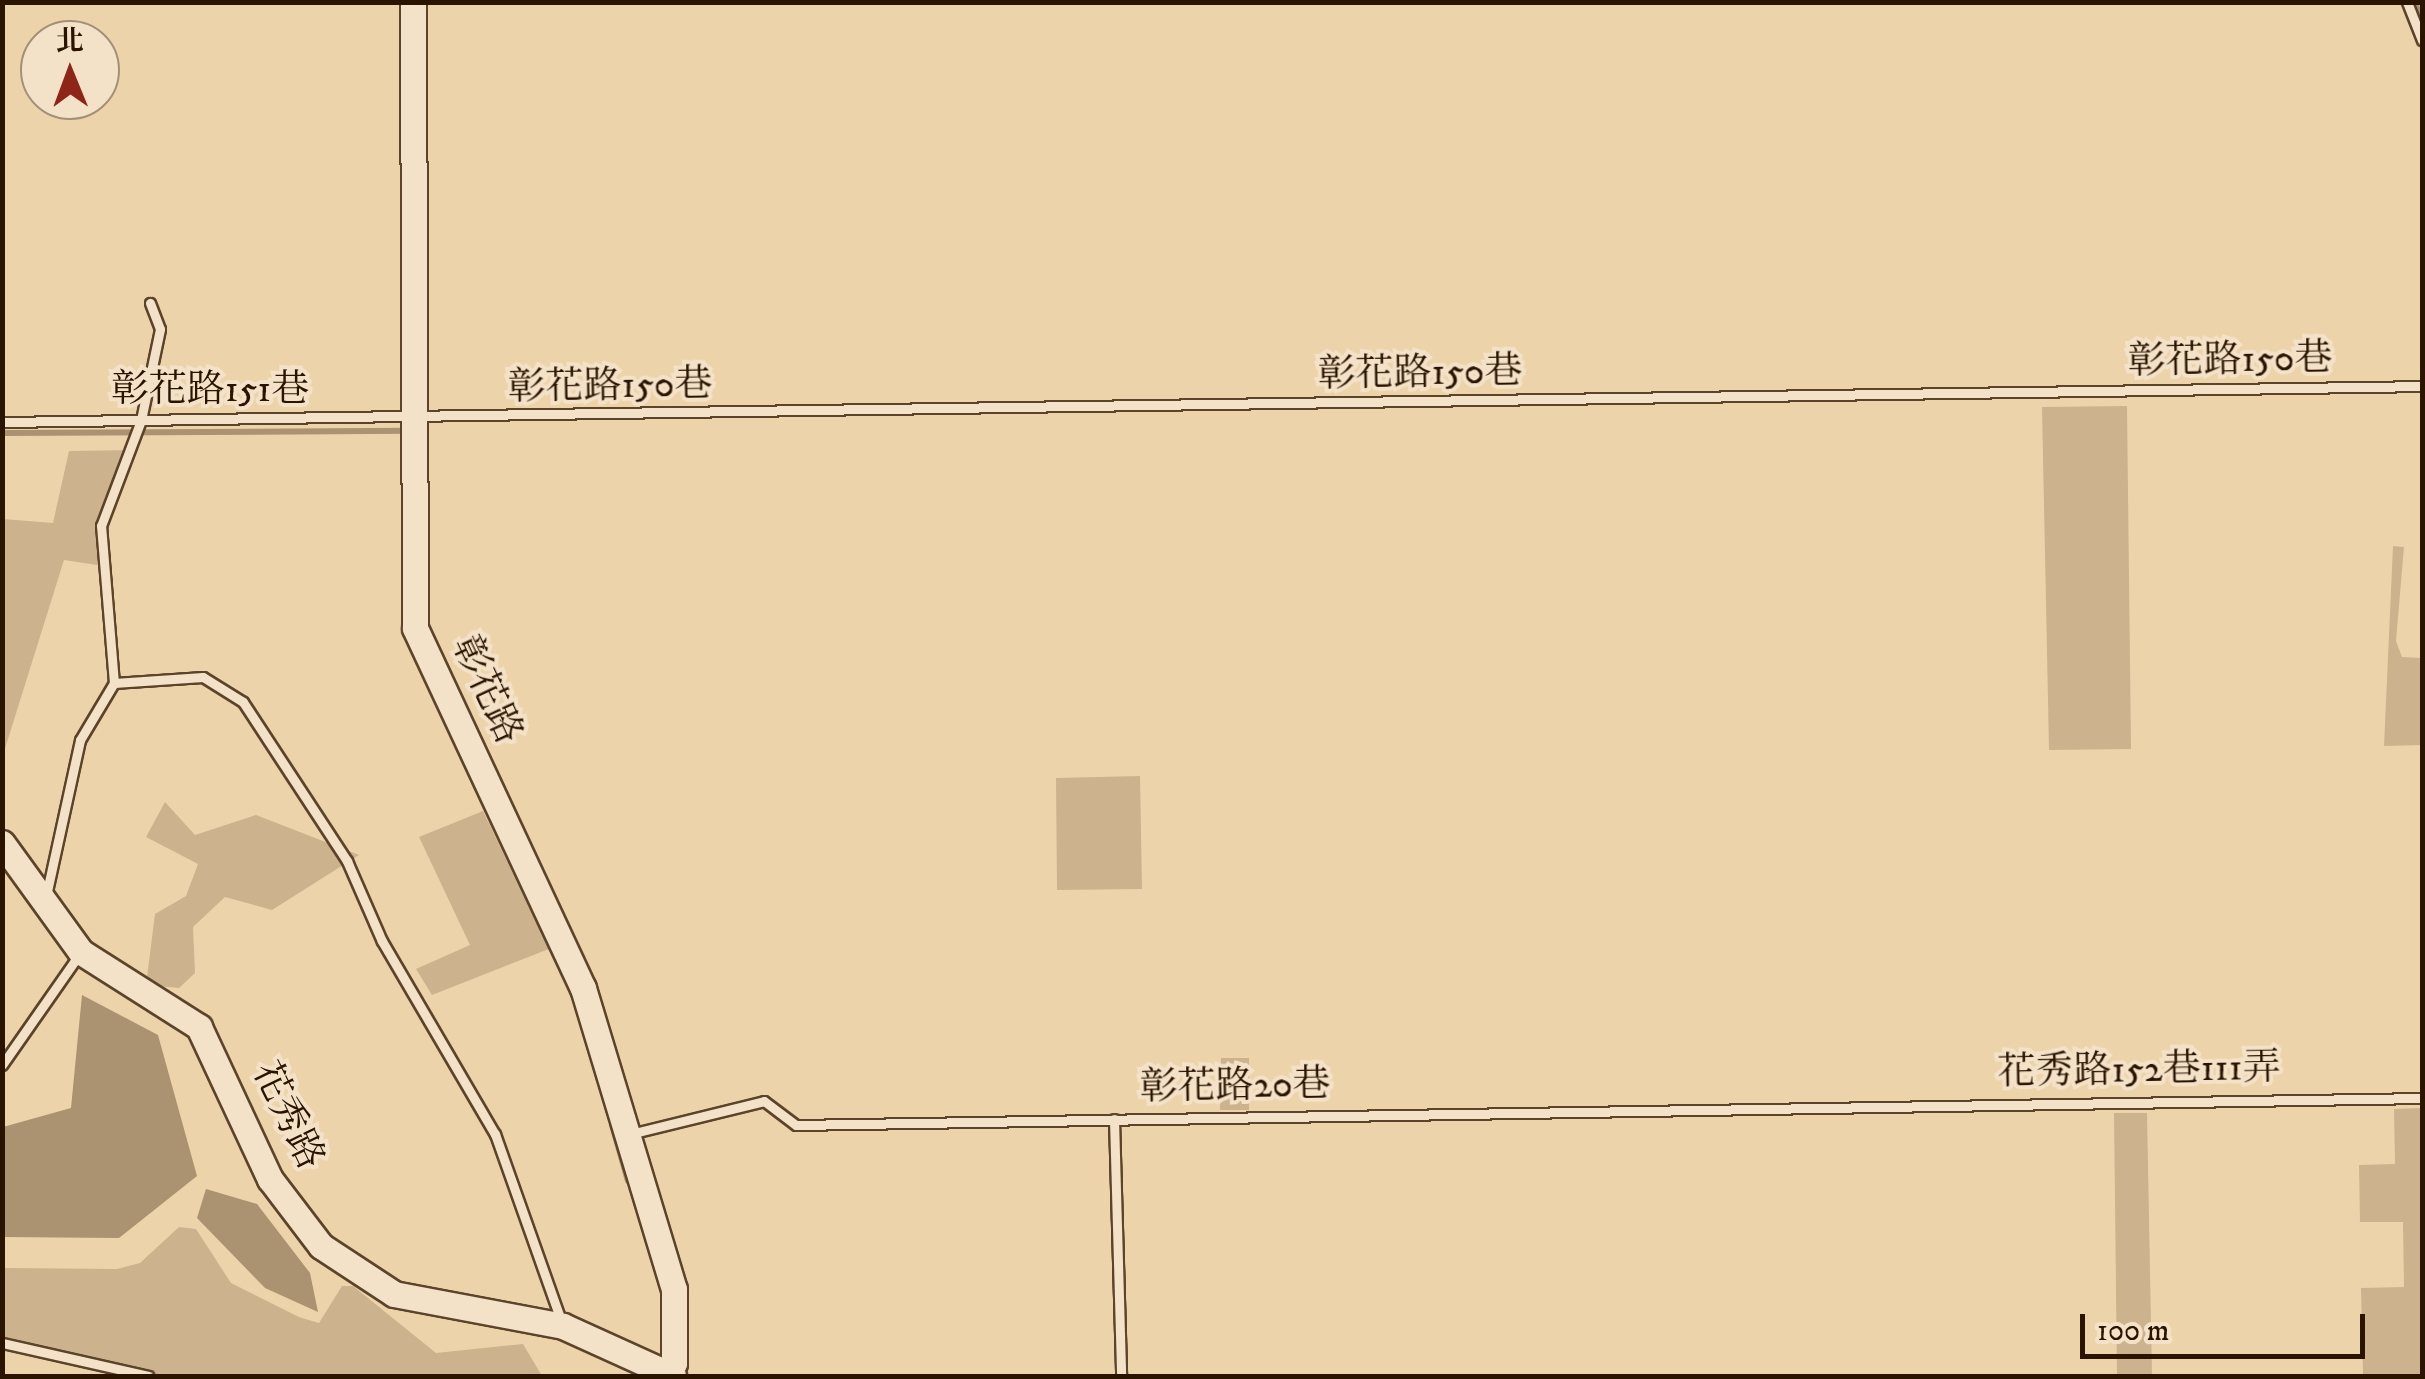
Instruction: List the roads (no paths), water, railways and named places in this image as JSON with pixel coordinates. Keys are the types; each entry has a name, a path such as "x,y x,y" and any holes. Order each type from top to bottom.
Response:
{"street":[{"name":"彰花路","path":"412,2 418,420 415,628 583,988 674,1289 674,1363 665,1375"},
{"name":"花秀路","path":"2,843 80,952 199,1027 270,1179 322,1246 394,1294 563,1326 665,1375"}],"lane":[{"path":"2407,2 2422,40"},
{"path":"44,903 80,740 114,683 100,526 141,420 160,329 150,303"},
{"name":"彰花路150巷","path":"418,420 2422,386"},
{"name":"彰花路151巷","path":"2,422 418,420"},
{"path":"114,683 204,677 243,702 346,861 382,941 495,1134 563,1326"},
{"path":"2,1065 80,952"},
{"name":"花秀路152巷111弄","path":"1856,1105 2422,1098"},
{"name":"彰花路20巷","path":"627,1135 764,1102 796,1125 1856,1105"},
{"path":"1114,1119 1120,1376"},
{"path":"2,1344 148,1376"}],"waterway":[{"path":"2415,2 2422,21"},
{"path":"2,433 409,431"},
{"path":"612,1125 628,1181"}]}
